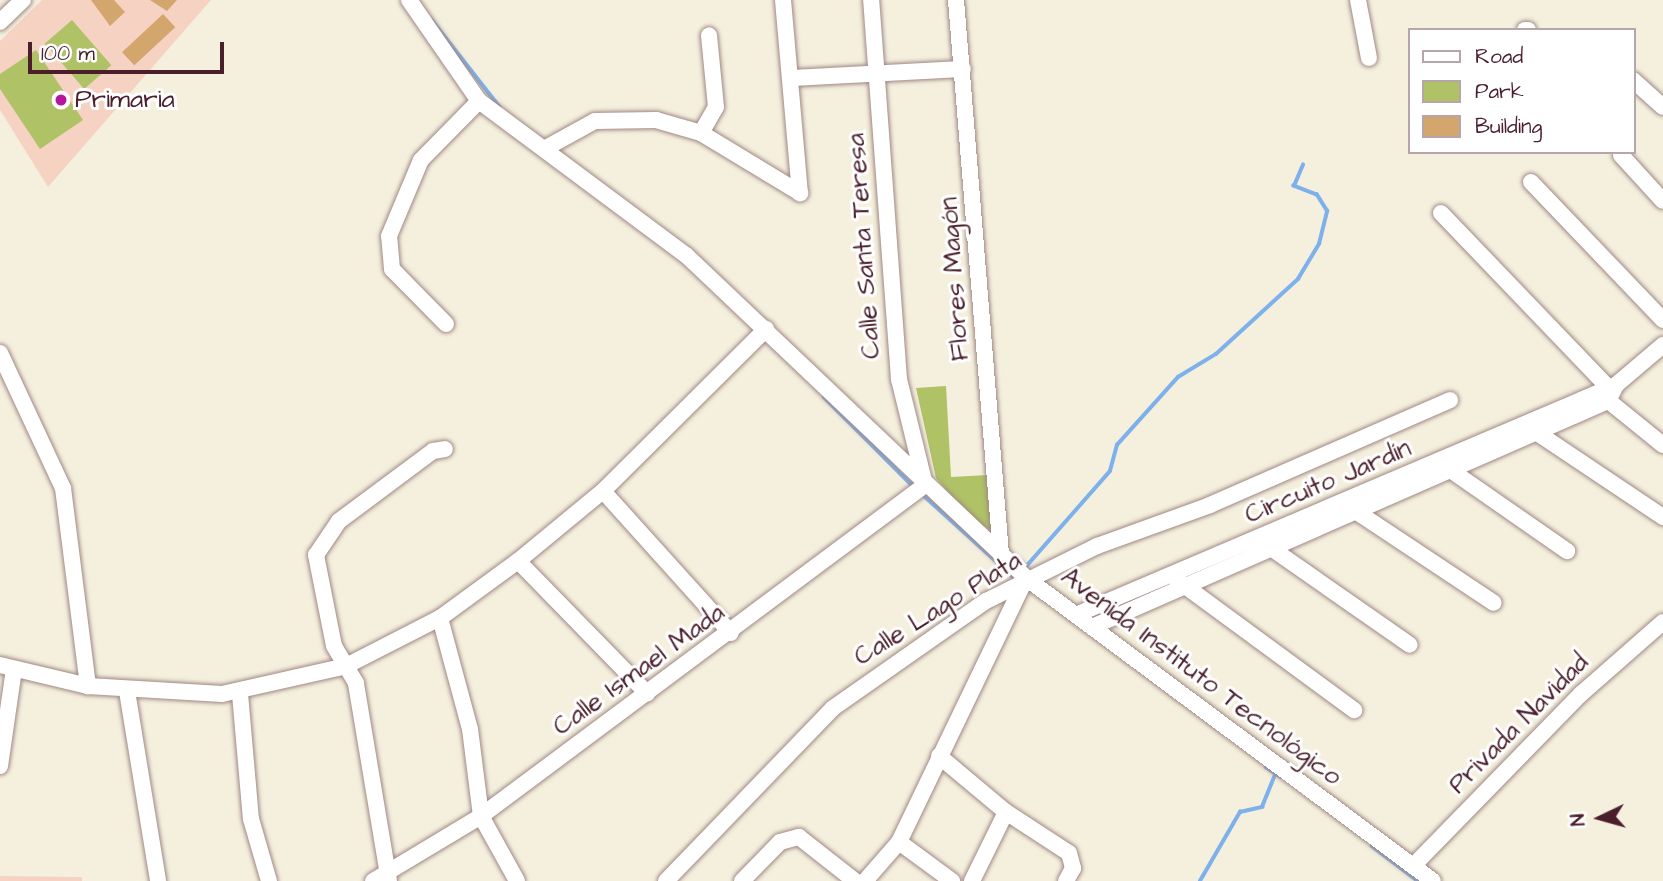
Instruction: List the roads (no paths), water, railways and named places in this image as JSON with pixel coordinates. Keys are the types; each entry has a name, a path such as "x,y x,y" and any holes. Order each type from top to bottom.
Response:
{"street":[{"path":"0,22 23,0"},
{"name":"Avenida Instituto Tecnológico","path":"410,0 479,101 658,232 766,329 925,485 1027,578 1433,881"},
{"path":"544,149 595,121 625,117 701,133 800,193 783,0"},
{"name":"Calle Santa Teresa","path":"871,0 899,379 925,485"},
{"name":"Flores Magón","path":"956,0 1001,554"},
{"path":"1358,0 1369,58"},
{"path":"701,133 716,107 709,35"},
{"path":"790,79 963,69"},
{"path":"1635,82 1663,107"},
{"path":"446,324 392,269 389,236 421,159 479,101"},
{"path":"1621,155 1663,201"},
{"path":"1531,182 1663,320"},
{"path":"1441,213 1607,391 1663,445"},
{"path":"0,766 7,667 88,686 127,691 240,694 346,666 440,618 517,561 603,491 766,329"},
{"name":"Circuito Jardín","path":"1078,614 1271,548 1536,432 1607,391 1663,345"},
{"path":"0,353 63,488 88,686"},
{"name":"Circuito Jardín","path":"1094,626 1178,580 1607,391"},
{"name":"Calle Lago Plata","path":"666,881 833,708 1027,578 1450,400"},
{"path":"1536,432 1663,517"},
{"path":"388,877 361,704 346,666 334,646 317,577 323,539 391,482 445,449"},
{"path":"1448,469 1567,551"},
{"name":"Calle Ismael Mada","path":"373,881 388,877 481,816 731,633 925,485"},
{"path":"603,491 731,633"},
{"path":"1357,512 1494,603"},
{"path":"1271,548 1410,645"},
{"path":"517,561 647,693"},
{"path":"865,881 899,842 1027,578"},
{"path":"1178,580 1354,710"},
{"path":"440,618 470,729 481,816 517,881"},
{"name":"Privada Navidad","path":"1413,866 1581,694 1663,622"},
{"path":"127,691 158,881"},
{"path":"240,694 251,819 269,881"},
{"path":"939,755 1006,812 1069,853 1073,868 1066,881"},
{"path":"972,881 1006,812"},
{"path":"742,881 780,842 799,837 855,881"},
{"path":"899,842 952,881"}],"waterway":[{"path":"432,20 500,107"},
{"path":"1024,569 1110,471 1117,445 1178,377 1216,354 1298,279 1319,244 1327,211 1317,195 1294,186 1303,165"},
{"path":"824,397 915,488"},
{"path":"921,493 1016,579"},
{"path":"1266,767 1280,776"},
{"path":"1200,881 1240,812 1262,807 1275,774"},
{"path":"1372,846 1418,881"}],"place":[{"name":"Primaria","path":"61,100"}]}
